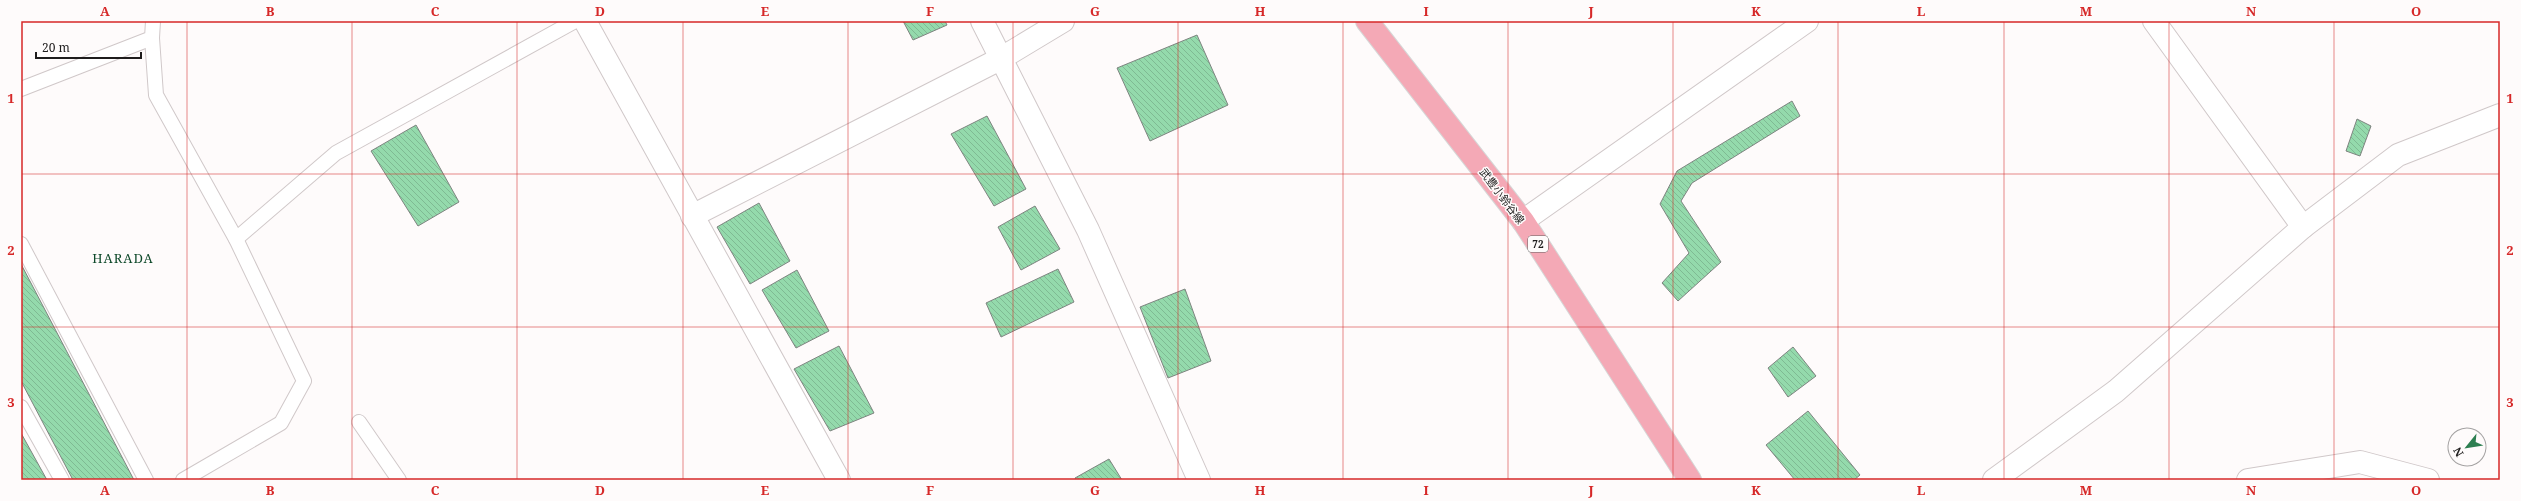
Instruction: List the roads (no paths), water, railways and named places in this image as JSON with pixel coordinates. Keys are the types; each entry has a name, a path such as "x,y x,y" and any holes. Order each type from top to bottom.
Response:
{"main road":[{"name":"武豊小鈴谷線","path":"1367,21 1523,221 1690,480"}],"street":[{"path":"585,21 839,480"},
{"path":"982,21 1088,230 1199,480"},
{"path":"692,216 1000,59 1063,21"},
{"path":"1523,221 1807,21"},
{"path":"2154,21 2303,227"},
{"path":"1994,480 2116,391 2303,227 2398,155 2500,115"},
{"path":"2248,480 2360,462 2428,480"}],"lane":[{"path":"153,21 152,38 156,95 236,239 304,381 281,423 183,480"},
{"path":"236,239 336,153 575,21"},
{"path":"21,89 152,38"},
{"path":"21,244 146,480"},
{"path":"21,407 62,480"},
{"path":"359,422 399,480"}],"district":[{"name":"HARADA","path":"123,258"}]}
